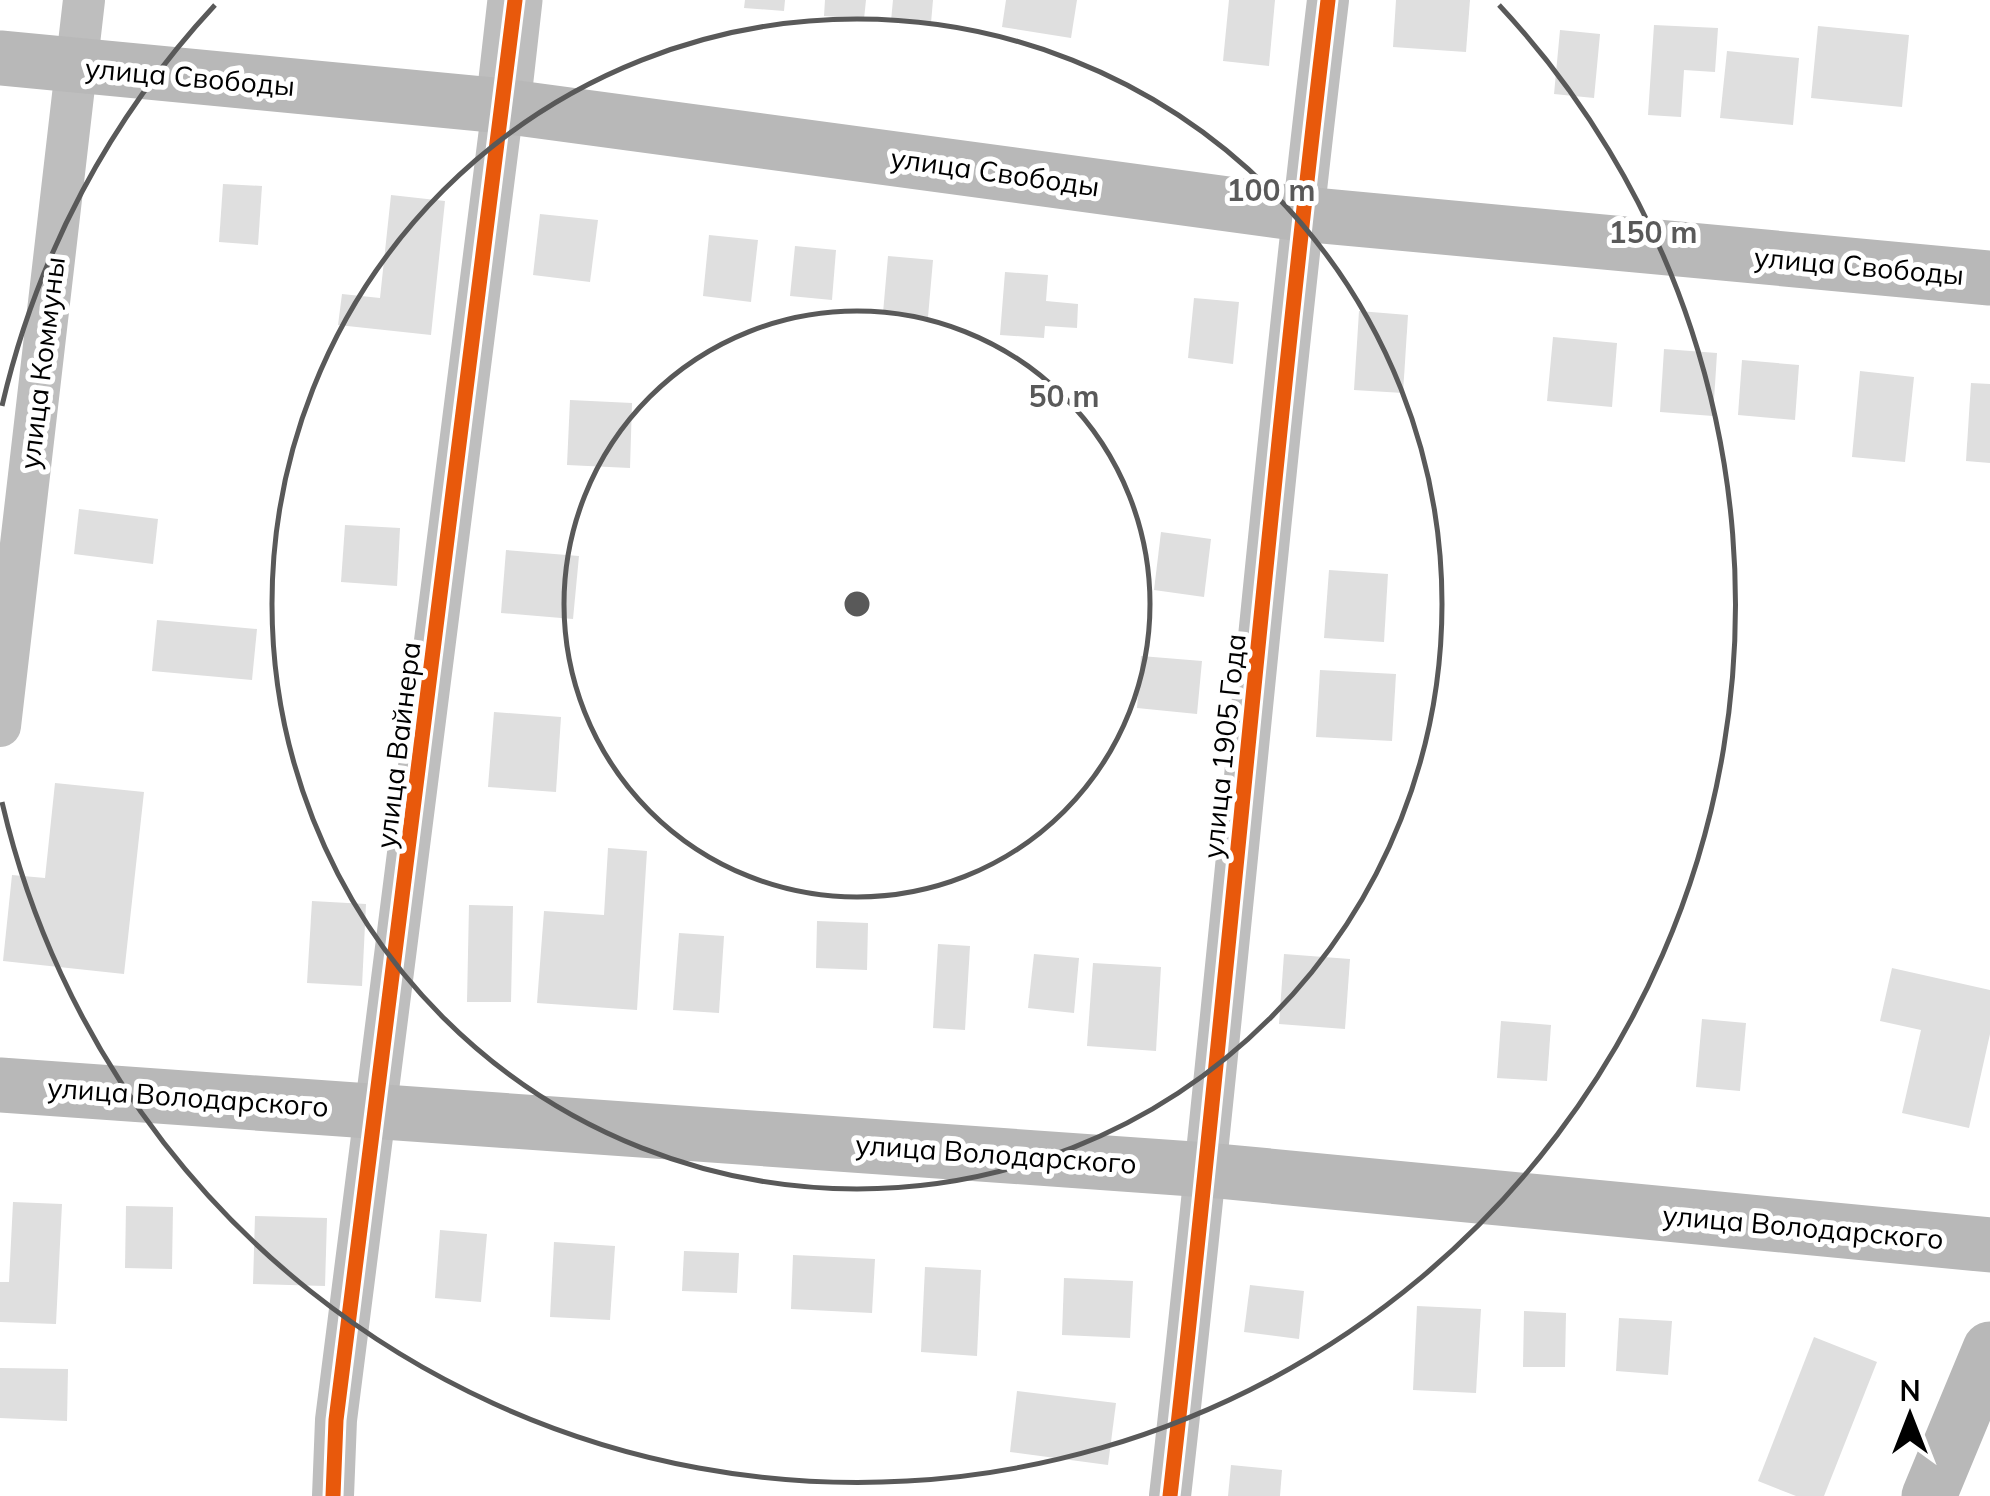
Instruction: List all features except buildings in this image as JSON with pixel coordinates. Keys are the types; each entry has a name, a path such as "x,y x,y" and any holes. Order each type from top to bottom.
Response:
{"main road":[{"name":"улица Свободы","path":"0,58 503,106 1302,214 1990,278"},
{"name":"улица Володарского","path":"0,1084 1207,1170 1990,1245"},
{"path":"1929,1496 1990,1350"}],"street":[{"name":"улица Коммуны","path":"0,726 84,0"},
{"name":"улица Вайнера","path":"333,1496 336,1420 515,0"},
{"name":"улица 1905 Года","path":"1170,1496 1207,1170 1302,214 1328,0"}],"cycle path":[{"path":"333,1496 336,1420 515,0"},
{"path":"1170,1496 1328,0"}]}
